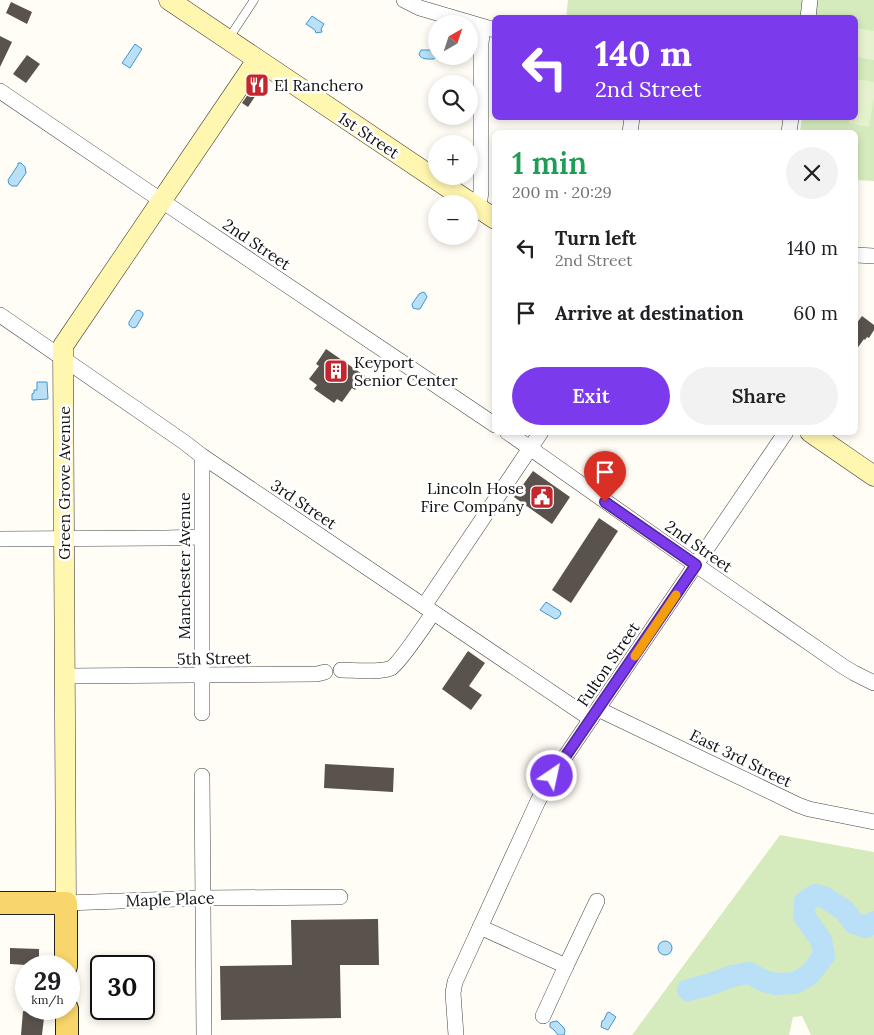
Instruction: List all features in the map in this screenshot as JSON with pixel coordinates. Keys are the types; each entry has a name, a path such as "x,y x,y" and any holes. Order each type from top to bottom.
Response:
{"main road":[{"name":"Maple Place","path":"0,903 66,903"},
{"name":"Green Grove Avenue","path":"66,903 66,955"},
{"path":"67,1020 67,1035"}],"street":[{"name":"1st Street","path":"169,0 460,195"},
{"path":"404,0 420,8 489,29 481,43 481,190 478,202"},
{"path":"808,15 810,0"},
{"name":"Green Grove Avenue","path":"66,903 63,346 257,60"},
{"name":"2nd Street","path":"0,91 492,423"},
{"name":"1st Street","path":"478,207 492,217"},
{"path":"858,256 874,256"},
{"name":"3rd Street","path":"0,315 202,456 428,609 595,714"},
{"name":"2nd Street","path":"511,435 854,673 874,682"},
{"name":"5th Street","path":"341,670 378,671 392,668 402,656 428,609 539,435"},
{"name":"Fulton Street","path":"456,1035 453,993 455,982 538,801 552,776 784,435"},
{"path":"814,435 874,476"},
{"name":"Manchester Avenue","path":"202,456 202,713"},
{"path":"0,539 201,537"},
{"name":"5th Street","path":"66,676 202,676 317,674 325,672"},
{"name":"East 3rd Street","path":"595,714 798,805 809,809 874,822"},
{"path":"202,776 204,1035"},
{"name":"Maple Place","path":"66,903 203,898 340,897"},
{"path":"543,1016 597,901"},
{"path":"480,927 566,966"}],"lane":[{"path":"228,40 254,0"},
{"name":"5th Street","path":"325,672 341,670"}],"green space":[{"path":"568,0 874,0 874,181 858,180 858,130 800,130 802,120 858,120 858,15 566,15"},
{"path":"858,28 874,31 874,60 858,57"},
{"path":"858,79 874,82 874,97 869,127 849,123 850,120 858,120"},
{"path":"780,835 874,852 874,1035 811,1035 802,1016 793,1017 789,1035 632,1035"}],"water":[{"path":"312,16 324,24 321,29 322,32 316,33 315,30 306,24"},
{"path":"135,44 142,49 130,68 122,63"},
{"path":"421,50 428,50 428,59 423,58 419,54"},
{"path":"18,163 25,167 26,173 17,186 12,186 8,180"},
{"path":"423,292 427,297 420,309 413,308 412,304 419,294"},
{"path":"139,310 143,315 136,327 133,328 129,325 129,322 136,311"},
{"path":"37,382 47,382 48,399 32,400 34,390 37,390"},
{"path":"546,602 560,611 561,614 558,618 555,619 540,610"},
{"path":"665,941 670,943 672,948 670,953 665,955 660,953 658,948 660,943"},
{"path":"609,1012 616,1017 608,1030 601,1027 602,1021"},
{"path":"557,1021 564,1028 564,1035 558,1035 550,1027 550,1023"}],"building":[{"path":"11,2 32,12 27,24 6,13"},
{"path":"0,36 12,42 0,67"},
{"path":"27,55 40,64 26,83 13,74"},
{"path":"261,76 266,80 248,107 242,103"},
{"path":"862,316 874,325 874,330 869,338 864,339 858,347 858,321"},
{"name":"Keyport Senior Center","path":"326,349 365,376 355,390 352,388 342,402 337,399 334,403 314,389 317,385 309,379 319,366 316,364"},
{"name":"Lincoln Hose Fire Company","path":"533,471 570,497 552,524 514,497"},
{"path":"599,518 618,531 571,603 552,590"},
{"path":"468,651 485,663 469,686 482,695 471,710 442,689"},
{"path":"325,764 394,768 393,792 324,788"},
{"path":"378,919 379,965 340,965 341,1018 221,1020 220,966 292,965 291,920"},
{"path":"10,948 39,949 39,955 15,955 15,964 10,964"},
{"path":"22,1020 44,1020 42,1035 21,1035"}],"waterway":[{"path":"688,990 732,976 749,973 764,981 776,984 795,983 809,975 824,956 821,940 804,916 805,902 815,895 824,897 844,910 854,923 866,927 874,922"}],"slow traffic":[{"path":"635,656 676,595"}],"place":[{"name":"El Ranchero","path":"257,85"},
{"name":"Keyport Senior Center","path":"336,371"},
{"name":"Lincoln Hose Fire Company","path":"542,497"}],"route":[{"path":"552,776 696,565 605,502"}]}
